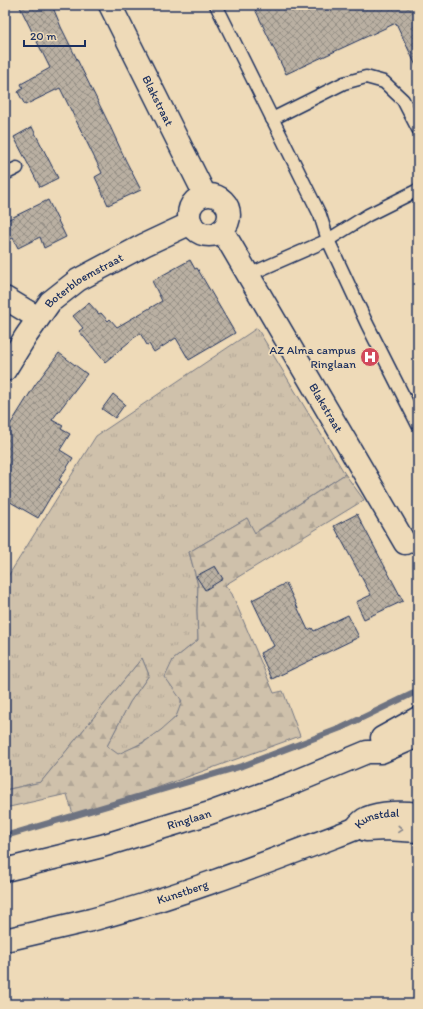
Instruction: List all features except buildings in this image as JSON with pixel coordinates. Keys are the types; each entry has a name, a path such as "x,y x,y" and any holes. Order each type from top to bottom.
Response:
{"street":[{"name":"Blakstraat","path":"110,5 205,195"},
{"path":"205,195 217,197 227,206 229,218 227,224 222,230 213,234 199,232 191,223 190,210 193,203 205,195"},
{"name":"Boterbloemstraat","path":"5,370 50,302 78,280 144,245 191,223"},
{"name":"Blakstraat","path":"222,230 405,543"},
{"path":"5,298 38,318"},
{"name":"Ringlaan","path":"367,752 374,742 418,718"},
{"name":"Ringlaan","path":"5,870 102,846 210,813 290,784 367,752 381,752 418,736"},
{"name":"Kunstdal","path":"355,829 366,818 381,815 408,813 418,814"},
{"name":"Kunstdal","path":"355,829 386,829 418,832"},
{"name":"Kunstberg","path":"5,940 91,920 164,898 234,875 355,829"}],"lane":[{"path":"216,5 320,215 328,240 367,324 418,425"},
{"path":"272,120 344,83 366,77 384,82 403,100 418,129"},
{"path":"5,174 17,168"},
{"path":"248,275 328,240 368,215 418,190"}],"green space":[{"path":"257,328 345,474 254,533 247,518 189,552 198,585 198,640 173,660 181,700 180,709 175,718 167,726 157,734 118,755 107,746 130,702 149,675 142,658 41,782 5,790 5,581 96,436"},
{"path":"345,474 364,500 225,585 232,594 274,693 283,691 300,736 74,818 67,794 5,808 5,790 41,782 142,658 149,675 130,702 107,746 118,754 143,743 176,717 182,701 165,677 173,660 198,640 198,585 189,552 247,518 255,533"}],"waterway":[{"path":"5,836 242,766 341,728 418,691"}],"place":[{"name":"AZ Alma campus Ringlaan","path":"370,357"}]}
